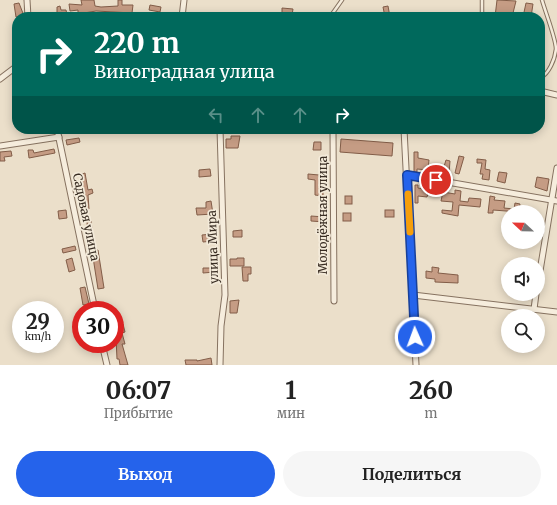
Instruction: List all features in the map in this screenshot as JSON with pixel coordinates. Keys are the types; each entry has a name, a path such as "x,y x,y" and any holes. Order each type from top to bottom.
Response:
{"street":[{"path":"27,0 28,12"},
{"path":"183,12 184,0"},
{"path":"0,79 12,70"},
{"path":"545,92 557,95"},
{"name":"Садовая улица","path":"58,134 93,301"},
{"name":"улица Мира","path":"220,134 225,295 221,326 220,365"},
{"name":"Молодёжная улица","path":"333,134 334,300"},
{"path":"404,134 416,365"},
{"path":"0,146 59,137"},
{"path":"543,257 555,200 557,168"},
{"path":"407,175 555,200"},
{"path":"413,295 534,309 535,301"},
{"path":"545,310 557,312"},
{"path":"104,353 107,365"}],"lane":[{"path":"334,12 342,0"},
{"path":"482,0 482,12"},
{"path":"542,0 556,48 553,60 545,76"}],"building":[{"path":"81,0 94,0 95,6 101,7 118,6 118,0 122,0 122,5 133,5 132,12 70,11 69,4 82,5"},
{"path":"497,0 516,1 513,12 496,12"},
{"path":"19,3 22,12 15,12 14,4"},
{"path":"526,3 533,4 532,12 524,12"},
{"path":"150,5 161,7 160,12 149,10"},
{"path":"60,6 61,10 66,10 66,12 57,12 57,7"},
{"path":"388,6 389,12 384,12 383,7"},
{"path":"282,8 293,9 292,12 282,12"},
{"path":"231,136 240,136 238,148 226,148 226,139 231,139"},
{"path":"79,138 80,142 67,145 66,140"},
{"path":"341,139 393,143 392,156 340,152"},
{"path":"314,142 321,142 321,150 313,150"},
{"path":"54,149 55,153 29,158 28,150 33,150 34,153"},
{"path":"11,151 12,156 4,157 5,161 0,161 0,152"},
{"path":"414,152 418,152 418,158 429,160 428,170 417,169 417,172 414,172"},
{"path":"459,156 464,157 459,174 455,173"},
{"path":"477,159 486,160 485,169 490,170 489,180 482,179 483,174 480,174 482,163 477,163"},
{"path":"446,160 450,161 449,174 442,173"},
{"path":"210,169 211,176 199,177 199,170"},
{"path":"499,172 507,173 505,183 497,181"},
{"path":"85,173 88,190 92,189 93,193 88,195 89,209 82,211 79,186 82,185 80,175"},
{"path":"308,174 326,177 326,181 323,181 323,196 315,195 315,180 308,179"},
{"path":"537,177 549,179 547,191 535,187"},
{"path":"415,185 418,185 418,188 429,190 427,197 418,196 418,203 415,203"},
{"path":"455,190 461,191 460,201 468,202 469,198 481,199 480,207 459,205 458,216 442,213 442,210 452,211 453,202 441,201 443,192 455,194"},
{"path":"345,196 352,196 352,204 345,204"},
{"path":"490,196 495,197 494,200 505,201 504,205 501,205 501,211 493,210 493,213 488,213"},
{"path":"211,201 213,214 197,215 196,208 206,208 206,202"},
{"path":"66,210 67,218 59,219 58,211"},
{"path":"385,210 394,210 394,217 385,217"},
{"path":"343,213 351,213 351,221 343,221"},
{"path":"311,216 325,217 325,222 311,221"},
{"path":"91,221 93,237 88,238 87,222"},
{"path":"242,230 242,237 233,237 233,231"},
{"path":"212,234 213,241 203,242 202,235"},
{"path":"75,246 76,250 63,253 62,249"},
{"path":"98,250 104,288 98,289 92,251"},
{"path":"72,258 75,270 69,272 66,260"},
{"path":"244,258 244,266 230,266 230,259"},
{"path":"242,267 251,267 251,274 248,274 248,281 243,281"},
{"path":"432,267 439,268 438,273 458,275 458,283 435,282 435,279 426,278 426,271 432,272"},
{"path":"203,268 215,268 215,272 203,273"},
{"path":"85,287 88,301 82,301 80,288"},
{"path":"239,300 237,313 230,313 230,301"},
{"path":"124,351 128,365 120,365 119,359 117,359 117,353 124,353"},
{"path":"211,358 212,365 186,365 185,360 197,361"}],"slow traffic":[{"path":"408,194 410,232"}],"route":[{"path":"415,337 407,175 436,180"}]}
